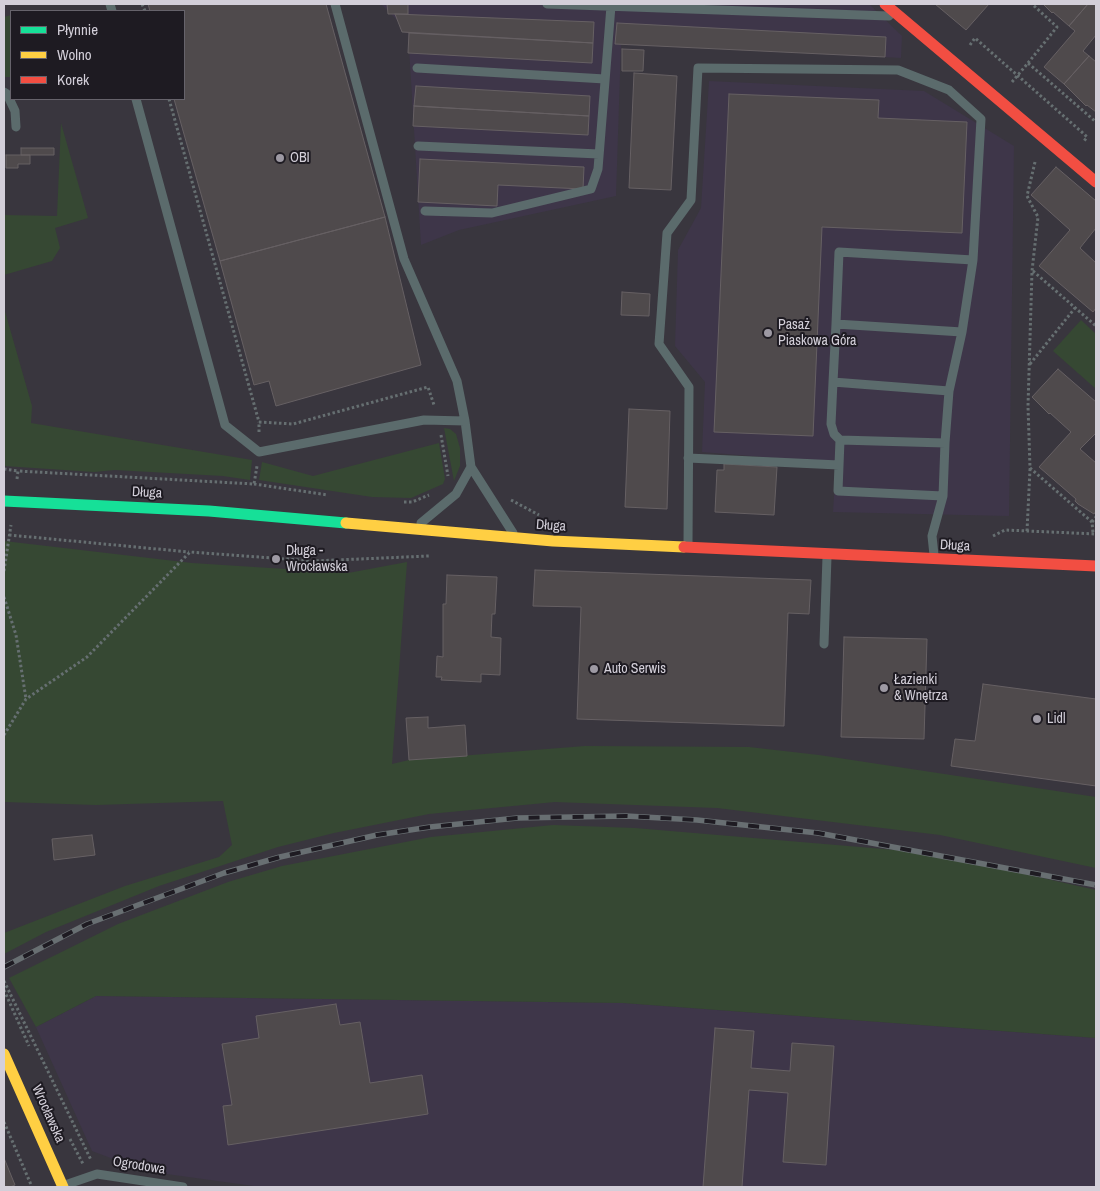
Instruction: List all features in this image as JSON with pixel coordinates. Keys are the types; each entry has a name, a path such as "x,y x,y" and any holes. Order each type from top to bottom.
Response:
{"street":[{"path":"886,4 1096,182"},
{"name":"Długa","path":"9,501 209,511 516,538 934,560 1096,566"},
{"name":"Wrocławska","path":"4,1054 63,1186"}],"lane":[{"path":"335,4 404,259 457,381 471,467 516,538"},
{"path":"547,4 900,17"},
{"path":"424,211 492,213 591,189 598,169 612,6"},
{"path":"417,68 605,79"},
{"path":"688,547 689,387 659,344 667,233 691,200 698,68 898,70 949,90 981,119 973,260 962,332 949,392 943,496 932,536 934,560"},
{"path":"4,92 7,94 15,111 16,128"},
{"path":"136,100 225,425 259,452 438,418 465,421"},
{"path":"418,146 599,154"},
{"path":"945,443 840,440 834,434 831,424 839,252 973,260"},
{"path":"836,324 962,332"},
{"path":"833,382 949,392"},
{"path":"840,440 838,491 943,496"},
{"path":"688,458 839,465"},
{"path":"414,529 456,494 471,467"},
{"path":"824,644 828,554"},
{"name":"Ogrodowa","path":"63,1186 93,1175 183,1187"}],"path":[{"path":"998,99 1057,27 1032,4"},
{"path":"1028,63 1096,122"},
{"path":"169,100 259,422 259,452 254,484"},
{"path":"1027,531 1030,468 1032,271 1038,217 1027,196 1041,134"},
{"path":"1032,271 1096,326"},
{"path":"1030,365 1075,308"},
{"path":"259,422 293,424 428,387 438,418 449,487 456,494"},
{"path":"1030,468 1092,522"},
{"path":"4,469 254,484 332,496"},
{"path":"4,571 9,535 9,501 18,470"},
{"path":"396,502 412,502 431,494"},
{"path":"1093,534 1092,522 1096,517"},
{"path":"9,535 239,557 313,561 433,556"},
{"path":"4,735 26,699 87,657 190,552"},
{"path":"4,597 16,635 26,699"},
{"path":"4,981 93,1175"},
{"path":"4,990 30,1047"},
{"path":"4,1122 32,1187"},
{"path":"68,1136 93,1175"}],"shaded area":[{"path":"381,4 869,4 902,36 901,58 621,43 616,196 459,230 421,245 408,31"},
{"name":"Pasaż Piaskowa Góra","path":"709,81 924,91 1014,146 1009,516 833,512 836,463 702,452 705,382 675,346 678,250 701,208"},
{"path":"96,996 623,1003 1096,1038 1096,1187 261,1187 145,1171 92,1151 36,1027"}],"green space":[{"path":"10,15 10,77 4,77 4,17"},
{"path":"61,123 88,218 55,228 60,248 52,261 4,275 4,215 57,216"},
{"path":"4,308 32,406 31,423 252,460 250,480 223,476 115,470 94,472 4,466"},
{"path":"1081,320 1096,334 1096,389 1053,351"},
{"path":"444,428 450,429 456,434 460,448 460,466 454,481"},
{"path":"439,443 445,479 443,484 411,498 372,497 259,480 262,462 313,476"},
{"path":"4,541 192,563 348,573 407,562 392,764 409,760 585,746 749,747 819,755 1096,797 1096,868 940,835 717,808 555,802 429,814 334,833 278,847 159,886 46,932 4,954 4,933 125,886 219,857 232,845 223,801 96,805 4,802"},
{"path":"553,825 635,828 931,853 1096,890 1096,1038 623,1003 96,996 36,1027 9,978 118,924 228,882 282,866 431,837"}],"building":[{"name":"OBI","path":"148,4 326,4 385,217 220,261 174,100 185,100 185,10 150,10"},
{"path":"387,4 408,4 408,14 388,14"},
{"path":"935,4 989,4 966,30"},
{"path":"1043,4 1088,4 1069,26"},
{"path":"1088,4 1096,4 1096,35 1083,51 1089,56 1064,84 1044,67 1075,31 1069,26"},
{"path":"395,14 594,22 593,43 402,32"},
{"path":"617,23 886,37 885,57 615,44"},
{"path":"409,33 593,43 592,63 408,53"},
{"path":"622,49 644,50 643,71 622,71"},
{"path":"1089,56 1096,62 1096,112 1086,106 1064,84"},
{"path":"634,73 677,76 671,190 629,188"},
{"path":"416,86 590,96 589,116 414,106"},
{"name":"Pasaż Piaskowa Góra","path":"729,94 879,100 878,118 967,122 962,233 822,227 813,436 714,432"},
{"path":"414,106 589,116 588,135 413,126"},
{"path":"21,148 54,148 54,155 21,155"},
{"path":"6,155 30,155 30,164 18,164 18,168 6,168"},
{"path":"420,159 584,167 583,189 498,185 497,206 418,202"},
{"path":"1056,167 1096,201 1096,228 1080,248 1096,263 1096,308 1093,312 1039,266 1070,230 1031,195"},
{"path":"385,217 421,365 276,406 269,381 254,385 220,261"},
{"path":"622,292 650,294 649,316 621,315"},
{"path":"1058,369 1096,402 1096,433 1080,449 1096,463 1096,511 1094,514 1078,504 1075,501 1076,499 1039,467 1071,432 1032,397"},
{"path":"629,409 670,411 667,509 625,507"},
{"path":"724,464 777,467 774,515 715,512 717,470 724,470"},
{"path":"535,570 811,580 809,614 788,613 784,726 577,719 581,607 533,606"},
{"path":"447,575 497,577 495,614 492,614 491,637 501,638 500,675 481,674 481,682 441,680 442,677 436,677 437,656 443,657 443,604 446,604"},
{"name":"Łazienki & Wnętrza","path":"844,637 927,639 924,739 841,737"},
{"name":"Lidl","path":"983,684 1096,699 1096,786 951,766 955,739 975,741"},
{"path":"428,717 428,728 465,725 467,756 409,760 406,718"},
{"path":"92,835 95,855 54,860 52,839"},
{"path":"336,1004 340,1025 360,1022 370,1083 422,1075 428,1114 228,1145 223,1106 232,1105 222,1044 259,1038 256,1016"},
{"path":"715,1028 754,1031 751,1068 790,1071 792,1043 834,1046 826,1165 783,1162 788,1093 749,1090 742,1187 703,1187"},
{"path":"4,1158 15,1185 10,1187 4,1187"}],"railway":[{"path":"4,967 87,924 224,873 280,857 377,835 430,827 517,818 626,816 697,820 818,833 1096,885"}],"traffic: fast":[{"path":"4,501 209,511 346,523"}],"traffic: slow":[{"path":"346,523 553,541 684,547"},
{"path":"4,1054 63,1187"}],"traffic: jam":[{"path":"885,4 1096,182"},
{"path":"684,547 1096,566"}],"place":[{"name":"OBI","path":"280,158"},
{"name":"Pasaż Piaskowa Góra","path":"768,333"},
{"name":"Długa - Wrocławska","path":"276,559"},
{"name":"Auto Serwis","path":"594,669"},
{"name":"Łazienki & Wnętrza","path":"884,688"},
{"name":"Lidl","path":"1037,719"}]}
